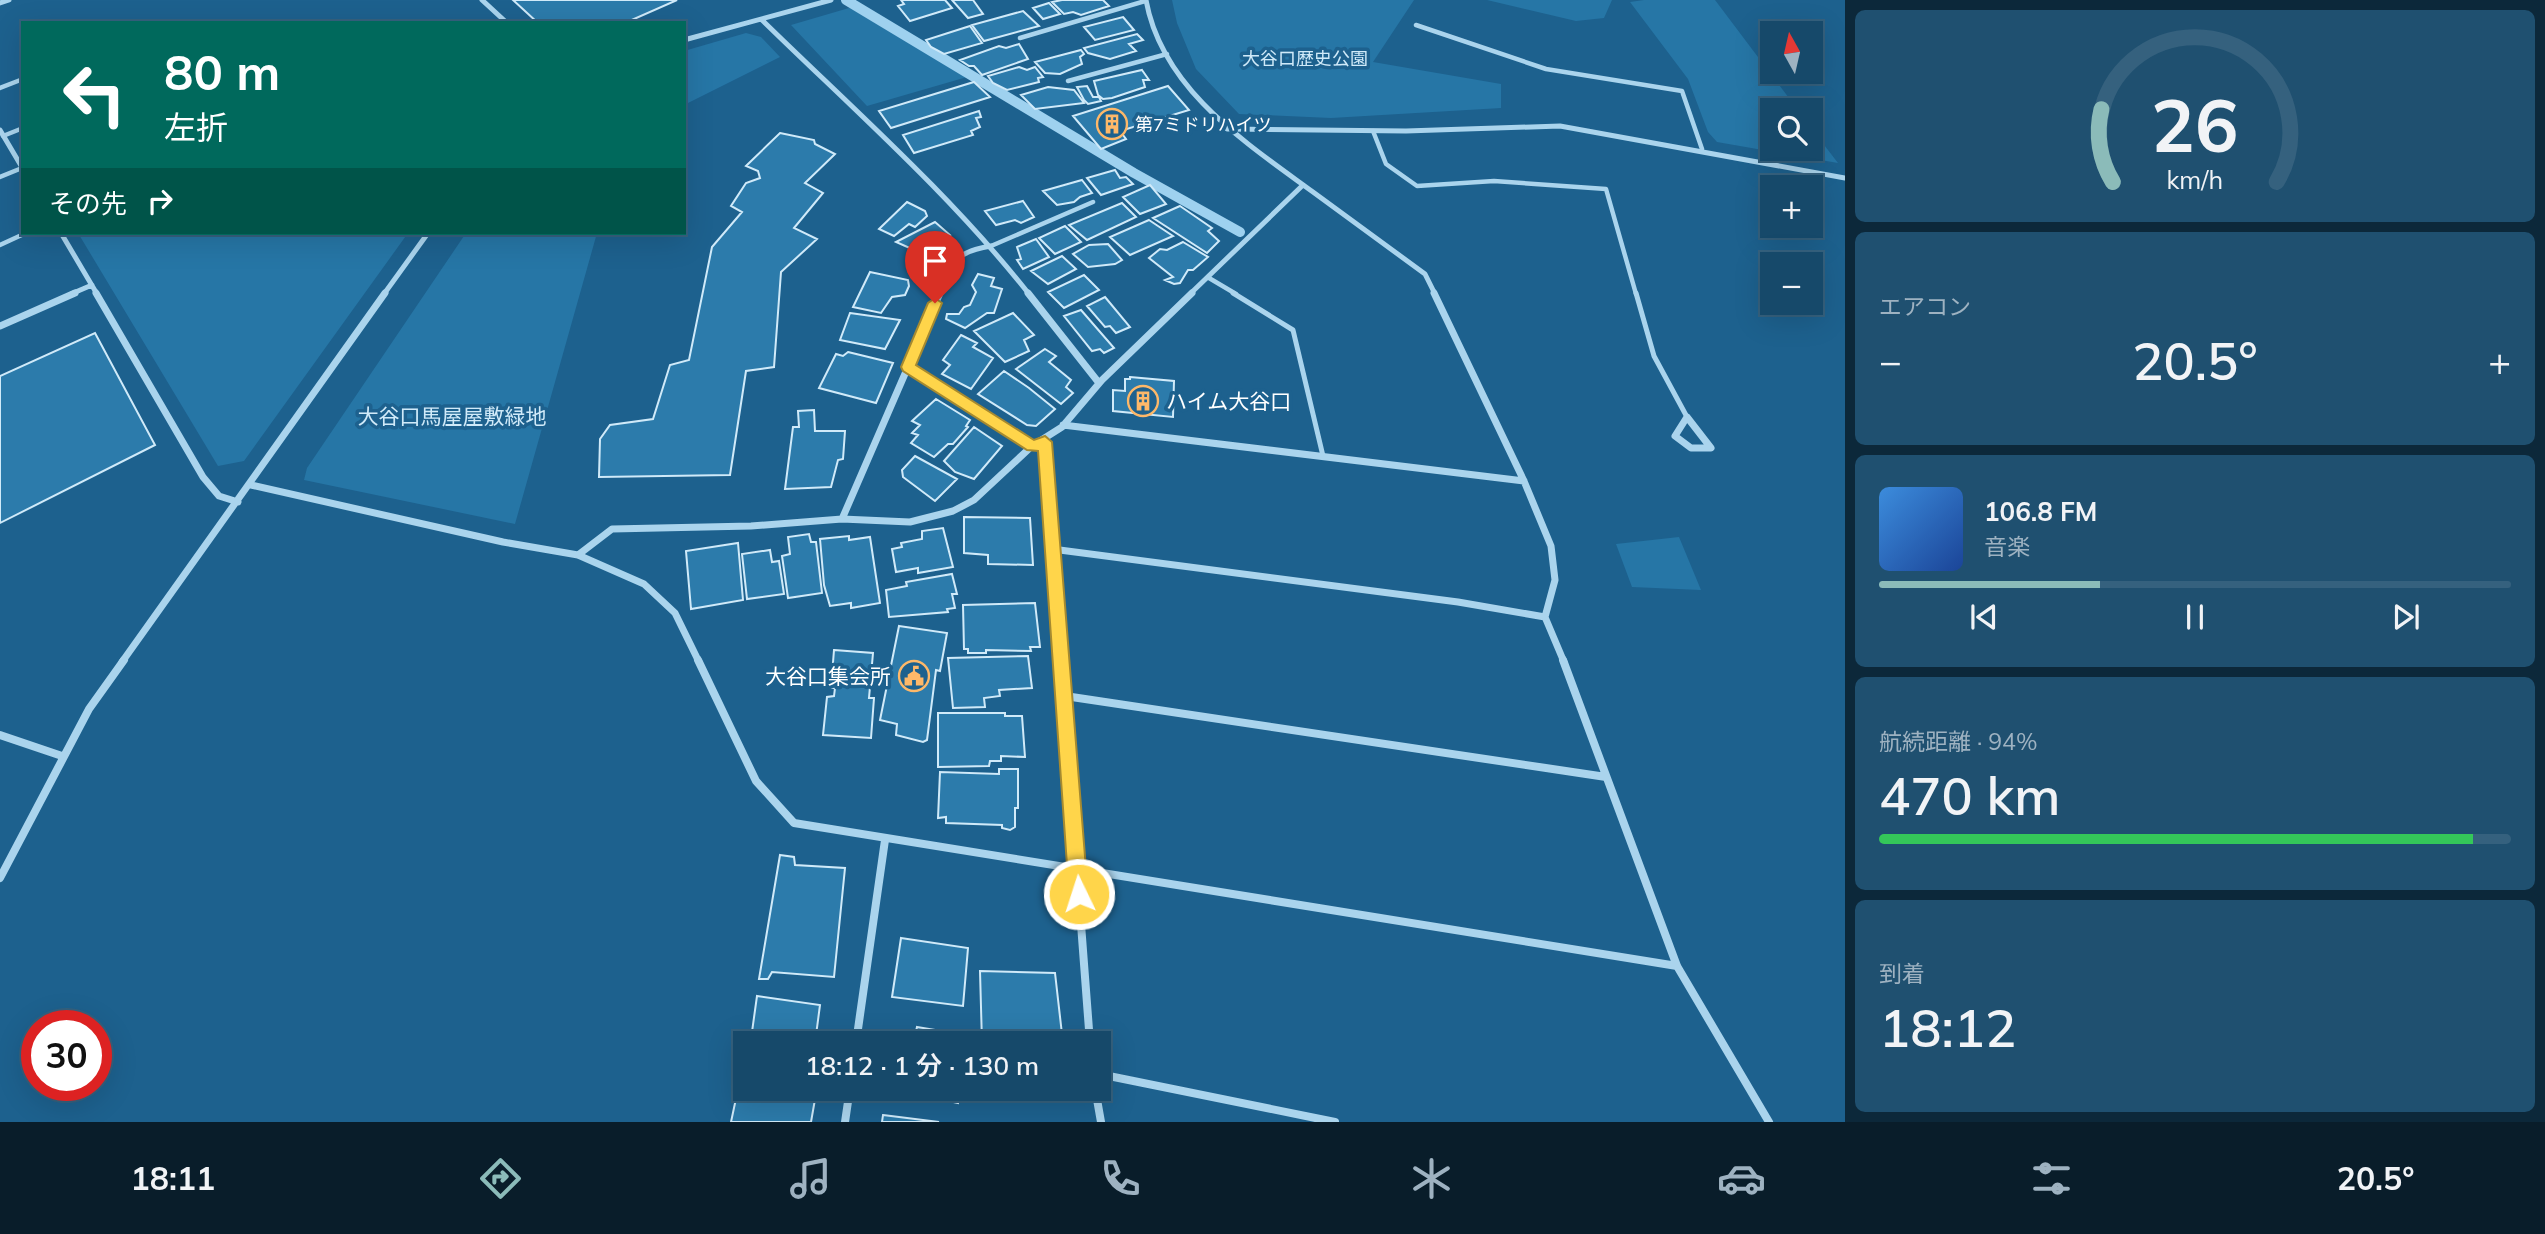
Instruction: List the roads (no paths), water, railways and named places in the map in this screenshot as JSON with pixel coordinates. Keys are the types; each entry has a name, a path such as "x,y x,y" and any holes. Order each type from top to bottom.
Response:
{"street":[{"path":"0,3 9,0"},
{"path":"482,0 505,21"},
{"path":"686,39 831,0"},
{"path":"1146,1 1147,16 1167,54 1209,112 1227,129 1425,274 1524,481 1551,546 1555,580 1545,617 1576,690 1677,966 1769,1122"},
{"path":"762,20 955,208 990,246 1099,383"},
{"path":"1227,129 1373,131 1560,126 1702,149 1845,178"},
{"path":"2,133 21,165"},
{"path":"578,555 612,529 751,526 842,519 910,522 953,511 974,500 1032,446 1045,442 1099,383 1303,185"},
{"path":"62,235 203,477 219,496 238,502"},
{"path":"0,878 89,709 427,235"},
{"path":"842,519 954,260 967,250 990,246"},
{"path":"0,326 92,285"},
{"path":"908,367 1032,446"},
{"path":"1687,416 1695,427 1711,448 1692,451 1682,446 1675,436 1687,416"},
{"path":"1063,425 1524,481"},
{"path":"1045,442 1089,1031"},
{"path":"251,485 503,542 578,555 644,584 675,613 756,781 794,823 885,840 1677,966"},
{"path":"1052,549 1458,602 1545,617"},
{"path":"1065,696 1606,776"},
{"path":"0,735 62,756"},
{"path":"858,1031 885,840"},
{"path":"1111,1076 1335,1122"},
{"path":"845,1122 848,1101"},
{"path":"1097,1101 1101,1122"}],"lane":[{"path":"1020,38 1146,1"},
{"path":"1416,25 1546,69 1682,91 1702,149"},
{"path":"1068,81 1167,54"},
{"path":"0,88 21,80"},
{"path":"2,133 21,128"},
{"path":"1373,131 1386,164 1417,186 1494,181 1606,189 1654,356 1687,416"},
{"path":"0,177 21,169"},
{"path":"990,246 1094,202"},
{"path":"0,245 22,235"},
{"path":"1209,278 1293,330 1323,456"}],"waterway":[{"path":"846,0 1134,173 1240,232"}],"place":[{"name":"第7ミドリハイツ","path":"1112,124"},
{"name":"ハイム大谷口","path":"1143,401"},
{"name":"大谷口集会所","path":"914,676"}],"park label":[{"name":"大谷口歴史公園","path":"1305,58"},
{"name":"大谷口馬屋屋敷緑地","path":"452,416"}]}
